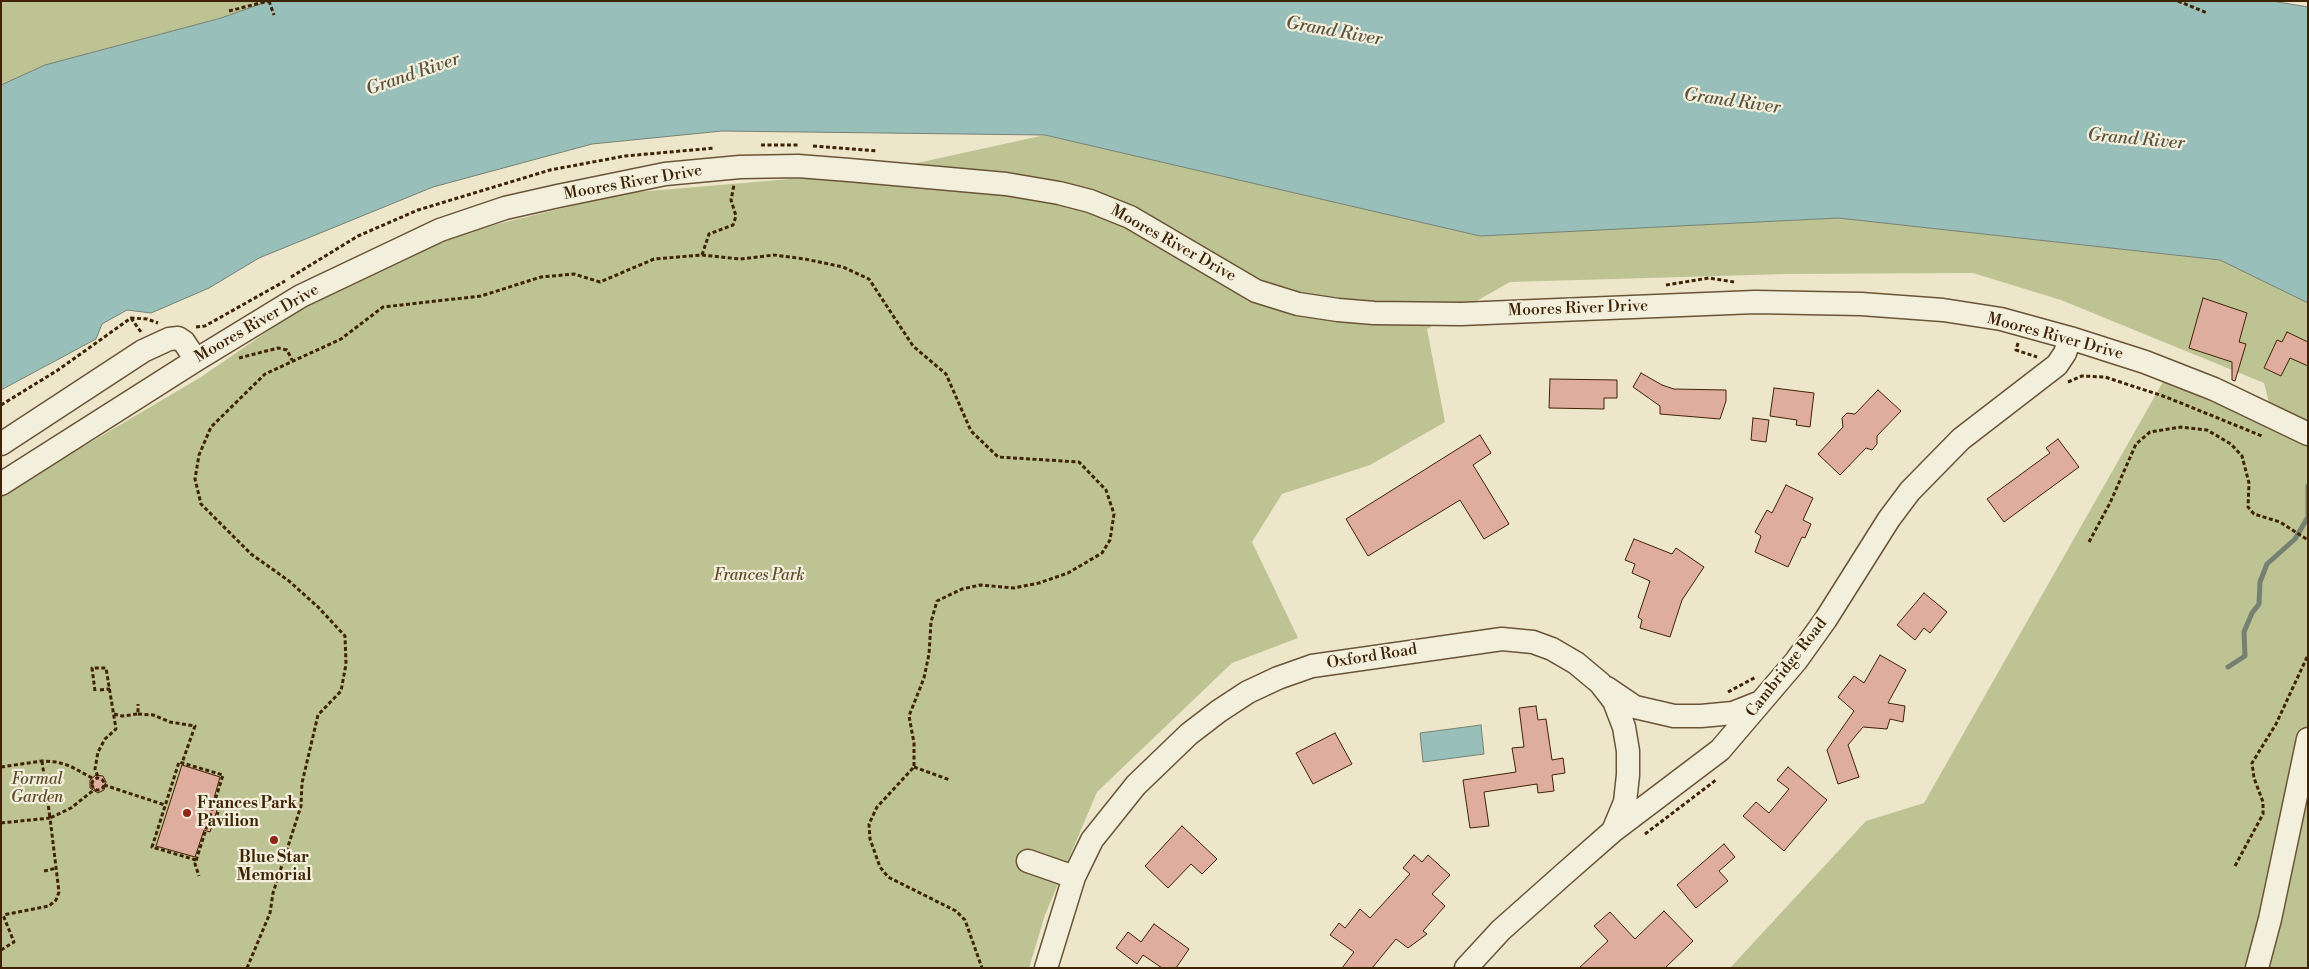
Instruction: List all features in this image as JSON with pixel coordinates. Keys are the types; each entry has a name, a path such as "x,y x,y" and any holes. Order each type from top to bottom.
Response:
{"street":[{"name":"Moores River Drive","path":"1,484 196,360 301,296 440,230 505,208 567,194 665,174 740,167 798,166 849,170 1006,184 1059,193 1090,201 1130,217 1256,291 1298,304 1338,310 1374,313 1461,314 1755,302 1861,304 1943,310 2000,319 2070,338 2145,362 2214,389 2308,434"},
{"path":"1,444 143,351 169,339 178,338 184,342 196,360"},
{"name":"Cambridge Road","path":"1466,968 1501,930 1613,831 1720,750 1796,661 1826,619 1889,519 1910,491 1960,439 2057,365 2070,338"},
{"name":"Oxford Road","path":"1046,968 1074,877 1097,833 1113,812 1160,760 1189,734 1248,692 1278,678 1312,666 1502,639 1534,642 1552,649 1576,663 1600,683 1635,707 1674,716 1701,716 1733,713 1762,702"},
{"name":"Oxford Road","path":"1600,683 1614,701 1624,727 1628,751 1625,802 1613,831"},
{"path":"2257,968 2270,919 2308,739"},
{"path":"1028,861 1074,877"}],"path":[{"path":"229,12 269,1 274,15"},
{"path":"2178,1 2207,13"},
{"path":"757,145 803,145"},
{"path":"812,146 884,152"},
{"path":"702,255 709,234 733,225 736,216 731,200 740,167"},
{"path":"247,968 270,913 273,893 301,806 302,783 318,715 341,691 346,664 345,636 289,580 251,554 201,504 195,480 199,455 211,427 265,374 341,340 383,307 481,296 541,277 574,274 600,282 654,259 702,255 740,259 774,255 804,259 842,267 869,279 913,346 946,374 970,431 998,457 1079,462 1106,490 1114,514 1110,540 1102,553 1068,573 1039,583 1014,588 971,587 949,594 937,601 931,622 929,654 924,678 909,716 914,744 914,767 877,807 869,824 870,839 876,857 888,877 956,911 965,920 982,968"},
{"path":"1659,286 1709,278 1740,283"},
{"path":"1,404 66,364 131,318 147,319 162,324"},
{"path":"195,327 205,326"},
{"path":"2033,364 2041,359 2082,376 2105,377 2166,397 2270,439"},
{"path":"2060,388 2082,376"},
{"path":"2089,542 2110,503 2136,444 2150,432 2180,427 2207,430 2231,444 2242,456 2249,483 2248,507 2254,514 2280,522 2308,540"},
{"path":"2235,866 2263,814 2263,802 2254,778 2252,763 2276,724 2308,655"},
{"path":"95,691 92,668 106,668 116,729 105,739 98,752 95,769 98,778"},
{"path":"1720,694 1757,676"},
{"path":"100,690 110,689"},
{"path":"138,704 138,714"},
{"path":"114,714 122,716 138,714 194,726 182,763"},
{"path":"1,767 42,761 70,766 94,779 102,778 104,785"},
{"path":"1,950 14,942 2,915 49,906 56,900 59,892 42,761"},
{"path":"196,860 152,847 179,762 223,775 196,860 199,876"},
{"path":"914,767 950,780"},
{"path":"1642,836 1708,788 1721,774"},
{"path":"94,779 92,787 95,789"},
{"path":"104,785 166,804"},
{"path":"1,823 50,818 71,808 95,789 103,789 104,785"},
{"path":"212,827 218,812"},
{"path":"44,871 57,868"}],"green space":[{"path":"1,1 269,1 221,18 45,65 1,85"},
{"name":"Frances Park","path":"1045,135 1480,236 1838,218 2220,260 2308,303 2308,968 1730,968 1866,821 1924,803 2172,366 2272,414 2264,383 2061,300 1973,273 1785,274 1510,282 1427,329 1445,422 1370,465 1282,494 1252,542 1298,638 1232,663 1097,792 1045,915 1029,968 1,968 1,495 201,377 303,307 382,271 444,237 625,193 802,178 835,181"}],"water":[{"name":"Grand River","path":"269,1 2272,1 2308,7 2308,303 2220,260 1838,218 1480,236 1045,135 722,131 592,144 433,187 259,258 209,288 151,313 127,310 102,324 96,339 1,390 1,85 45,65 221,18"},
{"path":"1481,725 1484,754 1423,762 1420,733"}],"building":[{"path":"2203,298 2247,313 2239,342 2246,344 2235,381 2232,380 2232,362 2189,348"},
{"path":"2287,332 2308,342 2308,366 2290,358 2281,376 2264,368 2277,340 2282,342"},
{"path":"1641,373 1662,385 1674,389 1726,390 1726,401 1720,419 1660,414 1660,406 1633,387"},
{"path":"1550,379 1617,380 1617,398 1604,398 1604,409 1549,408"},
{"path":"1774,388 1814,393 1810,427 1796,425 1797,420 1770,416"},
{"path":"1878,390 1901,411 1877,436 1877,444 1872,450 1866,448 1840,475 1818,454 1843,427 1842,418 1847,413 1855,414"},
{"path":"1753,418 1769,420 1766,442 1751,440"},
{"path":"1480,435 1491,453 1473,465 1509,524 1484,539 1460,500 1368,556 1346,519"},
{"path":"2058,439 2079,467 2004,522 1987,499 2050,453 2046,448"},
{"path":"1786,485 1813,498 1803,520 1811,524 1805,538 1802,537 1788,567 1755,552 1761,536 1755,532 1767,510 1772,513"},
{"path":"1634,539 1672,554 1676,548 1704,567 1682,600 1670,637 1640,628 1642,620 1638,617 1650,581 1632,573 1635,564 1625,560"},
{"path":"1924,593 1947,612 1930,633 1924,628 1915,640 1897,625"},
{"path":"1880,655 1906,670 1888,703 1905,706 1903,722 1890,719 1887,729 1863,727 1848,745 1859,777 1838,784 1827,750 1854,711 1838,697 1854,676 1864,683"},
{"path":"1536,706 1538,720 1546,719 1552,760 1563,758 1565,773 1552,775 1554,791 1538,793 1537,784 1484,792 1489,826 1470,828 1463,780 1516,772 1512,748 1524,747 1519,708"},
{"path":"1335,733 1352,764 1313,784 1296,753"},
{"name":"Frances Park Pavilion","path":"182,765 220,777 212,805 218,807 210,832 204,830 195,857 156,846"},
{"path":"1788,767 1827,800 1784,851 1743,816 1756,802 1769,813 1789,789 1777,780"},
{"path":"96,775 103,776 106,782 104,790 98,793 90,788 90,780"},
{"path":"1182,826 1217,859 1202,874 1191,864 1168,888 1145,866"},
{"path":"1724,844 1735,857 1719,871 1728,881 1696,908 1677,885"},
{"path":"1414,855 1422,862 1428,855 1450,875 1432,894 1445,906 1423,931 1427,934 1408,948 1396,939 1372,968 1342,968 1354,952 1330,935 1339,923 1345,928 1360,909 1370,918 1410,874 1403,868"},
{"path":"1664,911 1693,941 1665,968 1579,968 1608,941 1594,926 1610,912 1635,939"},
{"path":"1154,924 1189,949 1176,968 1162,968 1143,955 1137,964 1116,948 1128,932 1141,942"}],"waterway":[{"path":"2308,486 2308,514"},
{"path":"2228,667 2245,656 2244,632 2252,613 2259,604 2260,582 2267,564 2295,539 2308,517"}],"place":[{"name":"Frances Park Pavilion","path":"187,813"},
{"name":"Blue Star Memorial","path":"274,840"}],"park label":[{"name":"Formal Garden","path":"37,789"}]}
